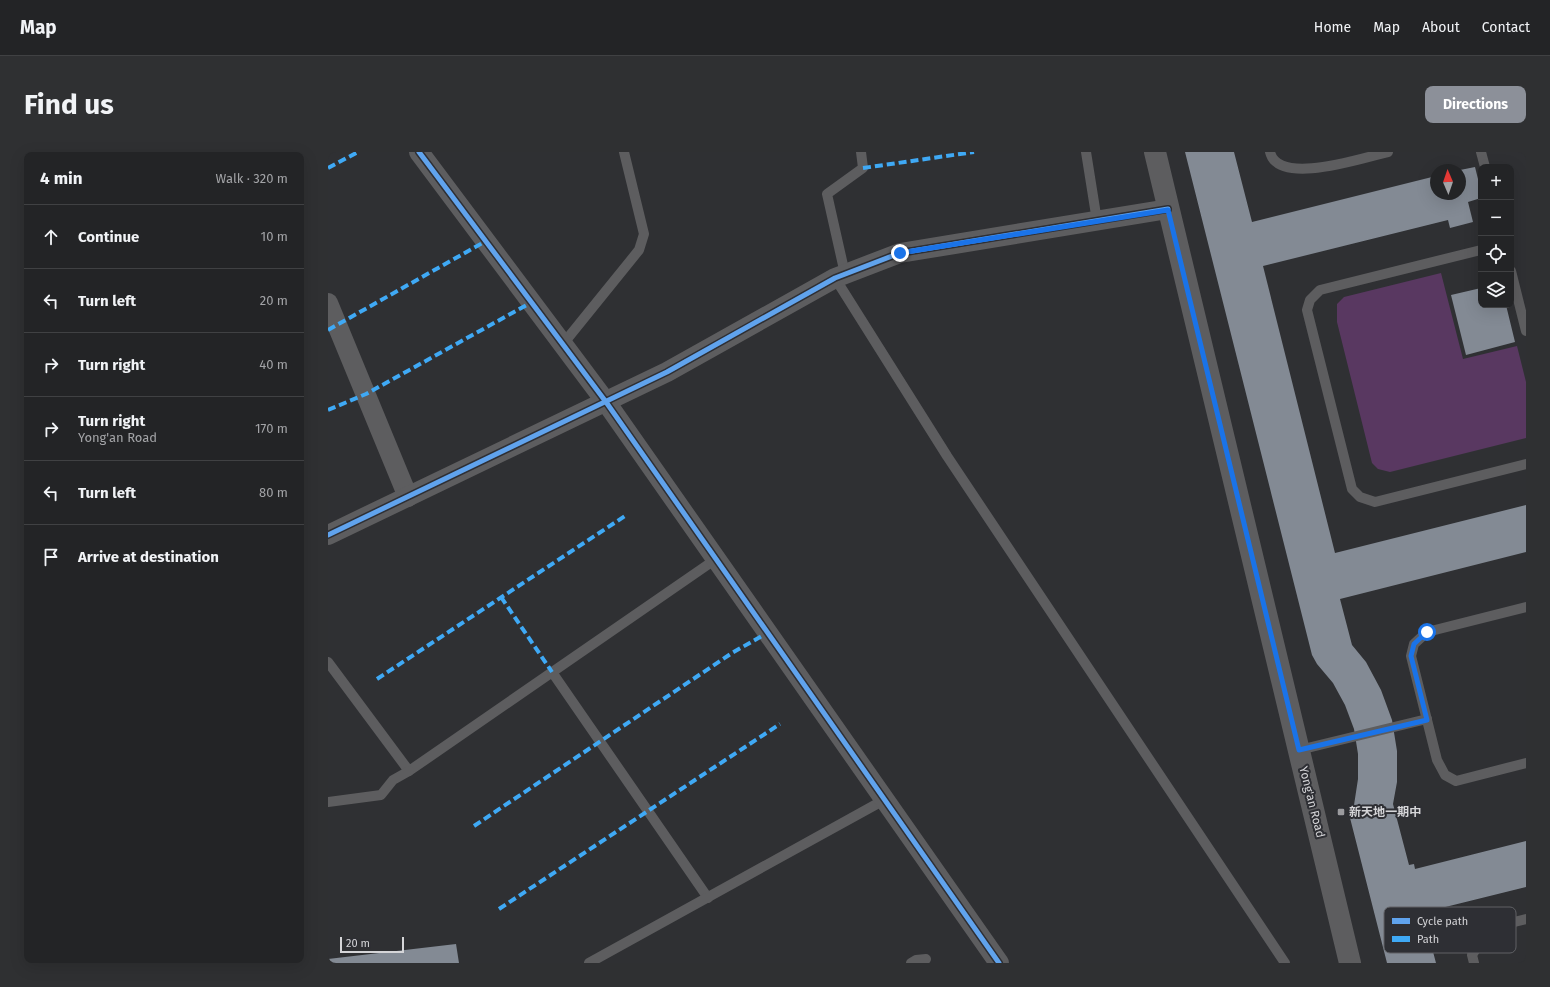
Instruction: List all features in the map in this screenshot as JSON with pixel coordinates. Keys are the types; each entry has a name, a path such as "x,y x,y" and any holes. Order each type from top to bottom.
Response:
{"street":[{"path":"419,152 606,402 999,963"},
{"name":"Yong'an Road","path":"1154,152 1350,963"},
{"path":"328,535 667,372 840,276 900,253 1168,210"},
{"path":"328,303 408,497"}],"lane":[{"path":"563,344 639,250 644,234 624,152"},
{"path":"861,152 863,168 827,194 840,276 947,456 1285,963"},
{"path":"1086,152 1097,221"},
{"path":"1270,152 1270,155 1282,167 1313,170 1388,152"},
{"path":"1481,152 1484,164"},
{"path":"1478,251 1320,290 1310,300 1307,310 1352,489 1360,497 1375,502 1526,464"},
{"path":"1514,284 1526,331"},
{"path":"328,802 381,795 393,780 409,771 716,559"},
{"path":"1526,607 1427,632 1414,644 1411,656 1437,760 1445,775 1456,781 1526,763"},
{"path":"328,662 409,771"},
{"path":"552,672 708,898"},
{"path":"1299,750 1427,720"},
{"path":"589,963 884,800"},
{"path":"1516,922 1526,919"},
{"path":"1473,953 1472,955 1474,963"},
{"path":"911,963 916,960 926,959"}],"shaded area":[{"path":"1441,273 1463,359 1517,346 1526,382 1526,438 1390,472 1378,469 1372,463 1337,322 1337,304 1344,297"}],"building":[{"path":"1185,152 1234,152 1252,222 1430,178 1430,200 1466,200 1466,169 1475,167 1478,179 1478,199 1468,202 1473,222 1450,228 1448,220 1263,266 1335,553 1526,505 1526,552 1340,599 1352,645 1366,662 1381,690 1392,720 1397,751 1397,782 1393,804 1409,865 1414,864 1415,869 1526,841 1526,887 1445,907 1384,907 1384,951 1349,814 1354,805 1358,779 1358,754 1354,729 1345,705 1333,683 1317,664 1312,655"},
{"path":"1478,289 1478,308 1507,308 1515,342 1466,355 1451,295"},
{"path":"456,944 459,963 328,963 328,959"},
{"path":"1384,953 1433,953 1436,963 1387,963"}],"marked path":[{"path":"328,168 358,152"},
{"path":"863,168 974,152"},
{"path":"328,330 486,241"},
{"path":"328,410 366,394 532,302"},
{"path":"377,679 625,516"},
{"path":"501,597 552,672"},
{"path":"474,826 732,653 767,633"},
{"path":"499,909 780,724"}],"cycle path":[{"path":"419,152 606,402 999,963"},
{"path":"328,535 667,372 835,278 900,253 1168,209"}],"place":[{"name":"新天地一期中","path":"1341,812"}],"route":[{"path":"900,253 1168,210 1299,750 1427,720 1411,656 1414,644 1427,632"}]}
